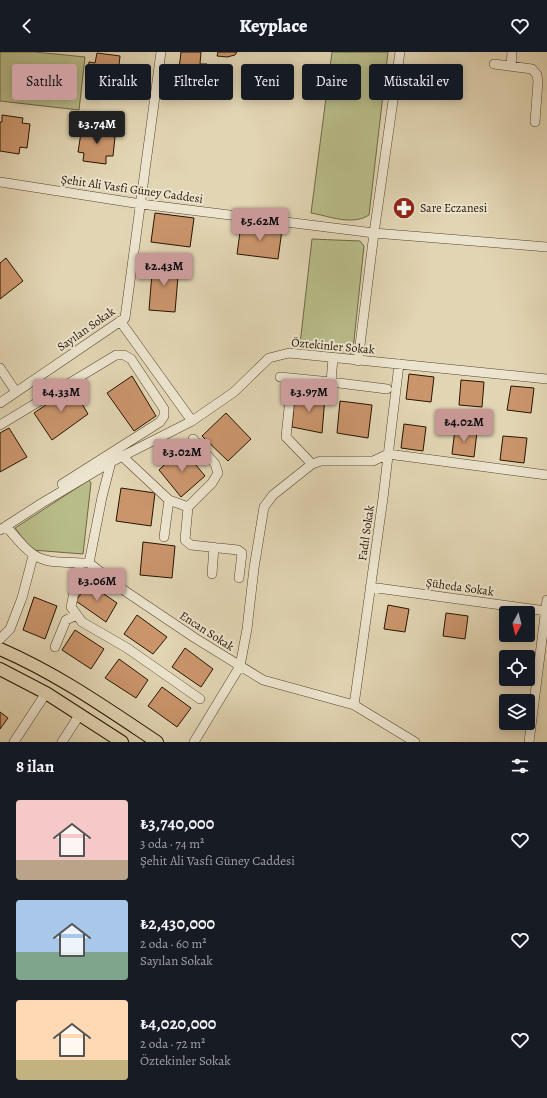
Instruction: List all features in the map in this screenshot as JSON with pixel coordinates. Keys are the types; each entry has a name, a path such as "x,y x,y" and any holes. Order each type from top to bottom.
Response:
{"main road":[{"path":"0,648 33,662 76,688 157,742"},
{"path":"0,669 46,693 122,742"}],"street":[{"name":"Sayılan Sokak","path":"0,403 125,318 161,52"},
{"path":"358,361 374,232 400,52"},
{"path":"511,66 512,52"},
{"path":"494,64 532,69 537,75 536,122"},
{"name":"Şehit Ali Vasfi Güney Caddesi","path":"0,182 141,204 374,232 547,247"},
{"path":"120,321 192,421"},
{"name":"Öztekinler Sokak","path":"2,526 111,462 192,421 234,392 269,358 289,352 358,361 547,379"},
{"path":"0,424 116,354 124,355 131,359 164,410 164,416 160,422 2,526 33,556 52,562 85,563"},
{"path":"330,382 333,358"},
{"name":"Fadıl Sokak","path":"354,705 399,364"},
{"path":"0,368 16,392"},
{"path":"280,377 387,389"},
{"path":"292,379 286,437 312,464"},
{"path":"193,439 215,464 218,473 212,483 188,507 185,540 191,545 238,550 242,553 239,578"},
{"path":"194,742 240,666 248,629 254,568 264,507 272,495 312,464 321,461 373,462 388,454 547,475"},
{"path":"122,456 169,500 188,507"},
{"path":"111,462 85,563 71,607 82,622 127,648 200,699"},
{"path":"164,537 169,500"},
{"path":"212,574 214,547"},
{"path":"0,639 10,628 22,598 33,556"},
{"name":"Encan Sokak","path":"85,563 195,638 263,680 354,705 415,742"},
{"name":"Şüheda Sokak","path":"370,588 546,611"},
{"path":"529,742 547,600"},
{"path":"55,647 66,620 77,615"},
{"path":"14,742 46,693"},
{"path":"62,742 80,714"}],"green space":[{"path":"0,52 35,52 85,57 79,110 0,101"},
{"path":"332,52 388,52 387,64 369,64 369,100 382,100 369,215 355,220 340,219 311,213 326,100 361,100 361,64 330,64"},
{"path":"312,239 360,241 364,246 353,350 348,357 299,353"},
{"path":"89,480 91,483 83,554 32,550 15,528"}],"building":[{"path":"181,52 201,52 200,64 180,64"},
{"path":"218,52 237,52 235,55 227,57 217,56"},
{"path":"97,53 120,56 119,64 89,64 89,62 95,63"},
{"path":"2,115 23,118 22,123 30,124 27,148 20,147 19,154 0,151 0,122 2,122"},
{"path":"87,126 110,128 110,136 115,137 113,156 106,156 106,164 83,161 84,153 78,152 81,133 86,133"},
{"path":"155,213 194,218 190,247 151,242"},
{"path":"241,225 282,230 278,259 237,254"},
{"path":"6,258 23,281 0,299 0,263"},
{"path":"153,261 179,264 175,312 149,310"},
{"path":"409,374 434,377 431,402 406,399"},
{"path":"132,376 156,416 134,431 107,393"},
{"path":"461,380 484,382 482,407 459,405"},
{"path":"511,386 534,388 531,413 507,410"},
{"path":"72,387 88,414 52,440 34,413"},
{"path":"295,394 325,397 322,433 292,427"},
{"path":"340,401 372,405 368,438 337,433"},
{"path":"226,413 251,439 228,461 202,436"},
{"path":"404,424 426,427 423,451 401,448"},
{"path":"9,428 27,457 0,472 0,433"},
{"path":"455,429 477,432 474,457 452,454"},
{"path":"503,436 527,438 524,463 500,460"},
{"path":"182,448 205,476 181,497 159,470"},
{"path":"121,488 155,493 151,526 116,521"},
{"path":"143,542 175,546 172,578 140,575"},
{"path":"88,583 117,603 106,622 76,601"},
{"path":"34,597 57,606 45,639 23,630"},
{"path":"388,605 409,609 405,632 384,629"},
{"path":"446,613 468,616 465,639 443,636"},
{"path":"137,615 167,637 153,654 124,634"},
{"path":"75,630 104,649 91,669 62,650"},
{"path":"185,648 213,669 201,687 172,667"},
{"path":"119,659 148,680 136,698 105,678"},
{"path":"162,687 191,708 177,727 148,706"},
{"path":"0,712 8,718 0,729"}],"place":[{"name":"Sare Eczanesi","path":"404,208"}]}
